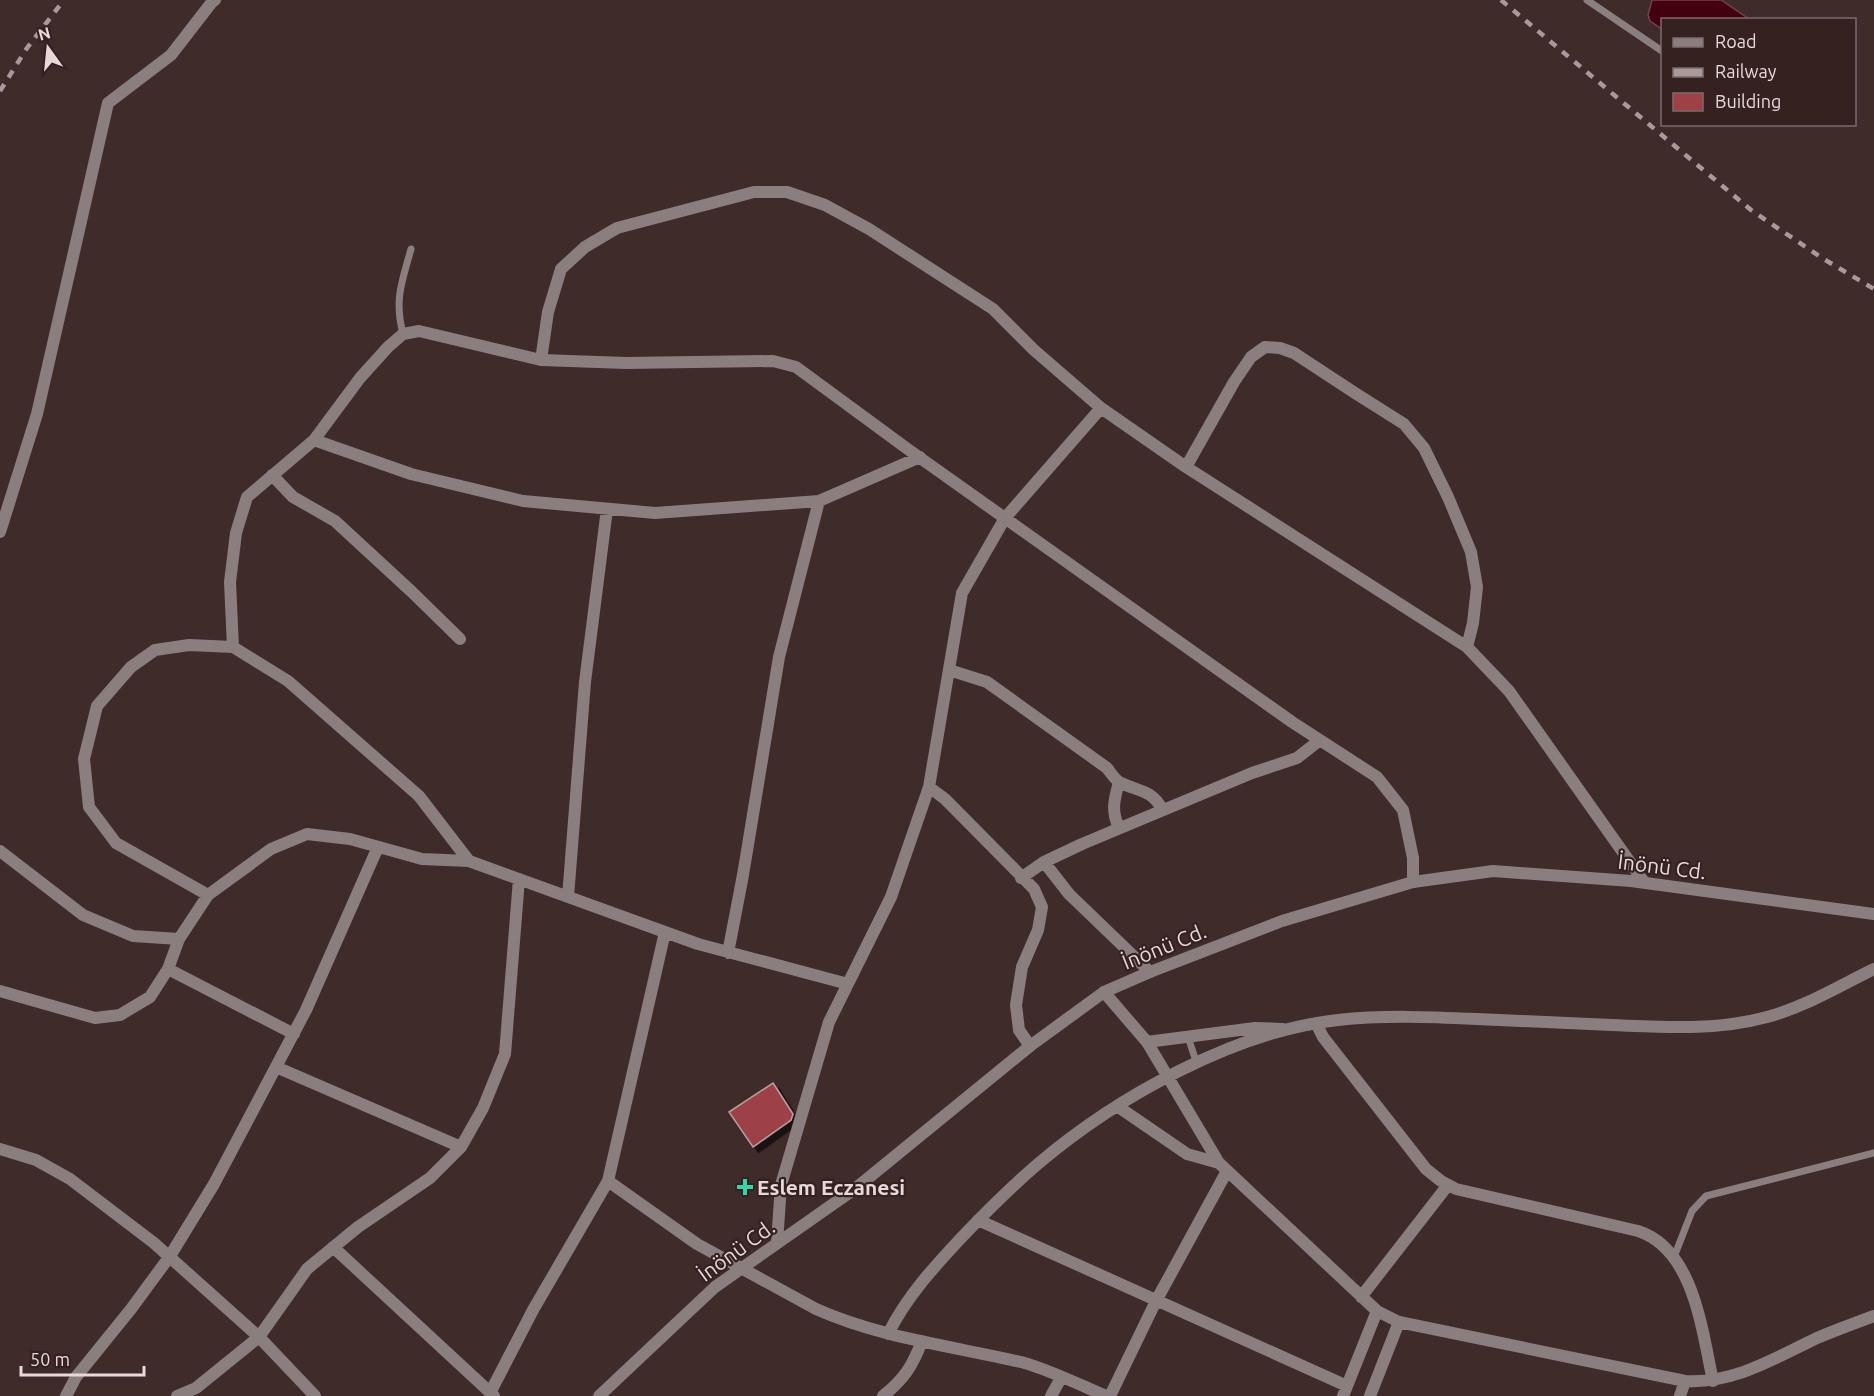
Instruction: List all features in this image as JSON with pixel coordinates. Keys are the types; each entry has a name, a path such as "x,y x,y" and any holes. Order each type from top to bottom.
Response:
{"street":[{"path":"0,532 37,414 108,103 171,55 212,2 216,0"},
{"path":"541,360 548,312 561,269 585,246 617,228 753,192 788,192 825,206 869,229 993,309 1034,350 1101,408 1186,467 1467,647 1509,691 1644,882"},
{"path":"232,647 230,582 236,533 246,497 314,440 360,378 403,334 419,331 541,360 626,363 773,362 796,367 1005,518 1320,740 1377,777 1403,810 1413,858 1413,882"},
{"path":"1186,467 1233,382 1251,357 1265,347 1280,348 1294,353 1404,424 1424,448 1471,552 1477,586 1473,623 1467,647"},
{"path":"777,1243 781,1185 830,1022 891,897 929,787 962,593 1005,518 1101,408"},
{"path":"314,440 411,474 523,501 655,513 819,501 920,457"},
{"path":"272,475 293,497 335,521 460,639"},
{"path":"728,953 779,657 819,501"},
{"path":"568,897 585,682 607,509"},
{"path":"208,895 116,843 90,807 84,759 97,706 131,667 155,650 189,645 232,647 288,681 419,796 469,861"},
{"path":"949,670 987,682 1107,768 1119,782 1138,788 1157,800 1161,809"},
{"path":"1021,878 1044,862 1161,809 1297,758 1320,740"},
{"path":"1119,782 1113,803 1114,817 1119,828"},
{"path":"929,787 945,799 1034,889 1042,907 1038,930 1022,967 1016,1005 1019,1030 1030,1046"},
{"path":"0,991 95,1018 120,1015 150,997 168,969 179,939 208,895 271,849 307,834 350,839 422,859 469,861 728,953 848,984"},
{"path":"66,1396 76,1377 131,1310 170,1257 214,1184 306,1010 378,847"},
{"path":"0,851 83,915 133,936 179,939"},
{"path":"1044,862 1069,894 1150,972"},
{"name":"İnönü Cd.","path":"599,1396 715,1287 856,1188 1030,1046 1104,992 1282,921 1413,882 1493,872 1644,882 1874,914"},
{"path":"177,1396 196,1388 259,1336 307,1269 358,1227 430,1178 461,1147 483,1108 505,1054 519,879"},
{"path":"333,1247 492,1394 533,1310 608,1181 665,932"},
{"path":"168,969 294,1034"},
{"path":"888,1334 897,1316 923,1279 1010,1188 1051,1152 1117,1106 1167,1077 1238,1045 1287,1029 1359,1018 1414,1016 1676,1028 1725,1025 1765,1018 1796,1008 1874,969"},
{"path":"1104,992 1147,1042 1223,1167 1361,1297 1377,1311 1399,1322 1685,1381 1713,1381 1745,1372 1825,1335 1874,1316"},
{"path":"1316,1023 1323,1037 1426,1169 1448,1185 1456,1189 1638,1231 1659,1241 1674,1257 1695,1302 1713,1381"},
{"path":"1147,1042 1263,1027 1287,1029"},
{"path":"276,1067 461,1147"},
{"path":"1117,1106 1187,1154 1223,1167"},
{"path":"0,1149 36,1160 70,1179 170,1257 259,1336 315,1396"},
{"path":"608,1181 697,1244 816,1309 860,1327 1023,1363 1108,1396 1223,1167"},
{"path":"1361,1297 1448,1185"},
{"path":"978,1221 1156,1301 1345,1391 1377,1311"},
{"path":"1370,1396 1399,1322"},
{"path":"883,1396 902,1381 916,1358 922,1341"},
{"path":"1051,1396 1061,1378"},
{"path":"1680,1396 1685,1381"}],"lane":[{"path":"1587,0 1661,50"},
{"path":"403,334 398,315 400,289 411,249"},
{"path":"1188,1037 1197,1064"},
{"path":"1674,1257 1692,1211 1706,1196 1874,1153"}],"shaded area":[{"path":"1652,0 1721,0 1748,18 1661,18 1661,28 1650,21 1648,15"}],"building":[{"path":"773,1083 793,1114 791,1120 753,1147 729,1112"}],"railway":[{"path":"0,91 27,48 64,0"},
{"path":"1501,0 1751,210 1822,258 1874,289"}],"place":[{"name":"Eslem Eczanesi","path":"745,1187"}]}
